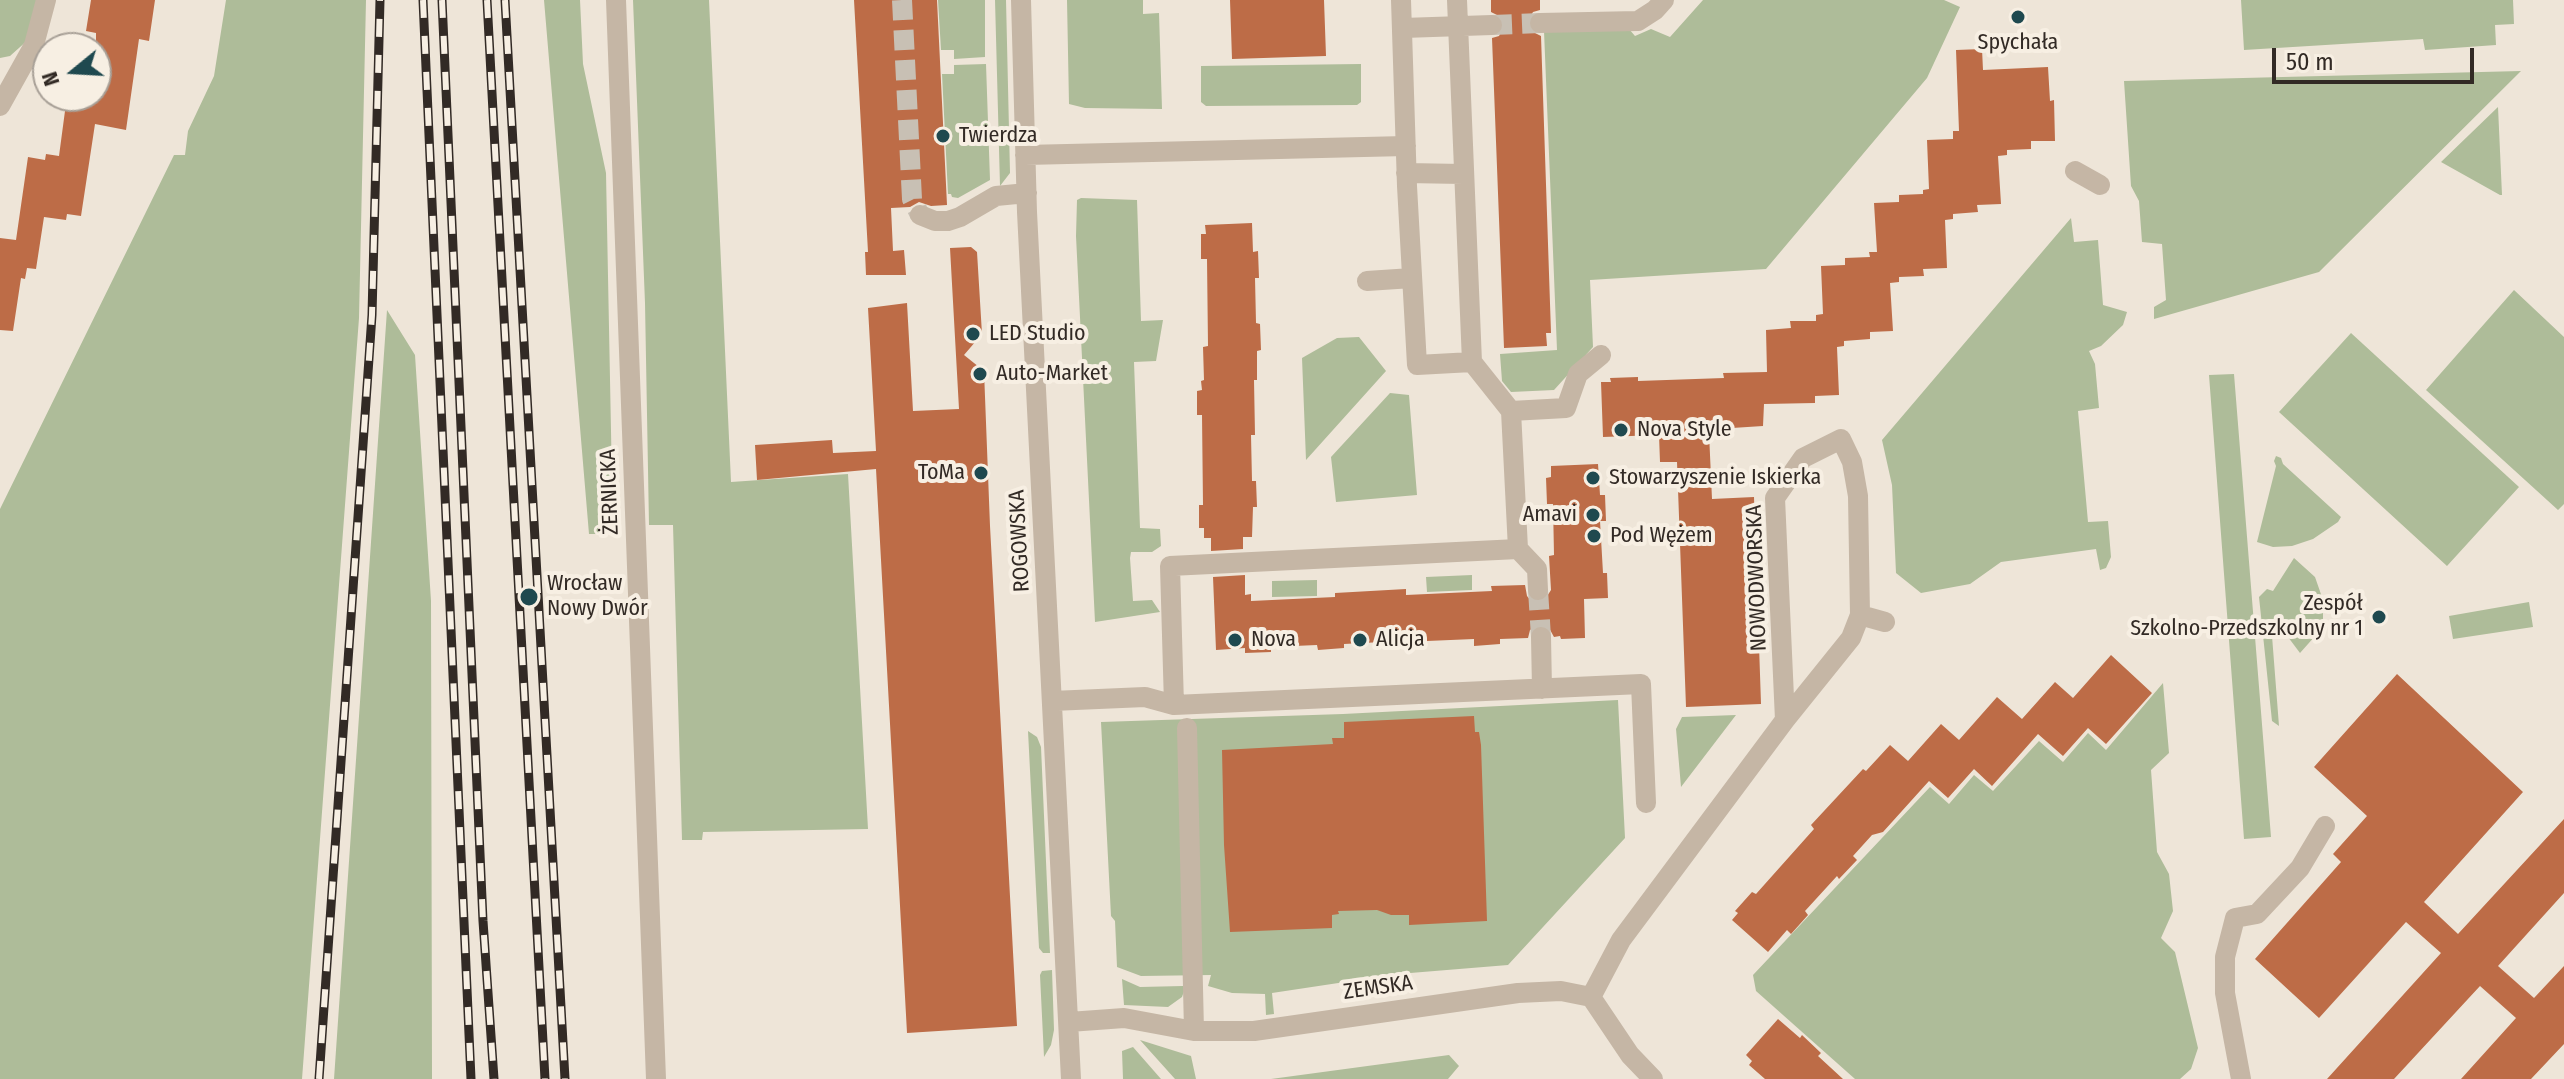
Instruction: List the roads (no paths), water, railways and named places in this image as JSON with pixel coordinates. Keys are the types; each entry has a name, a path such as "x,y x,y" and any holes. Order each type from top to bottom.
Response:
{"street":[{"path":"0,106 6,78 34,45 46,0"},
{"name":"ŻERNICKA","path":"616,0 656,1079"},
{"name":"ROGOWSKA","path":"1021,0 1025,155 1071,1079"},
{"path":"1401,0 1406,173 1417,365 1472,362"},
{"path":"1457,0 1472,362 1511,411 1518,549 1537,569 1538,590"},
{"path":"1540,23 1638,21 1664,0"},
{"path":"1403,28 1492,25"},
{"path":"1025,155 1406,146"},
{"path":"2075,171 2100,185"},
{"path":"1406,173 1463,174"},
{"path":"920,215 935,221 948,221 996,196 1027,193"},
{"path":"1367,281 1412,278"},
{"path":"1511,411 1566,408 1578,374 1601,355"},
{"name":"NOWODWORSKA","path":"1591,997 1621,940 1785,720 1851,638 1860,615 1858,496 1846,434 1803,458 1775,498 1785,720"},
{"path":"1174,705 1170,566 1518,549"},
{"path":"1860,615 1885,622"},
{"path":"1541,637 1542,689"},
{"path":"1052,701 1145,697 1174,705 1641,684 1646,803"},
{"path":"1187,728 1194,1031"},
{"path":"2241,1079 2225,993 2225,957 2235,918 2257,914 2300,868 2325,826"},
{"name":"ZEMSKA","path":"1069,1022 1124,1018 1194,1031 1254,1031 1518,993 1561,991 1591,997"},
{"path":"1591,997 1630,1055 1653,1079"}],"tunnel":[{"path":"902,0 912,199 920,215"},
{"path":"1492,25 1540,23"},
{"path":"1538,590 1541,637"}],"railway":[{"path":"319,1079 372,315 380,0"},
{"path":"423,0 471,1079"},
{"path":"442,0 483,921 494,1079"},
{"path":"487,0 545,1079"},
{"path":"505,0 565,1079"}],"place":[{"name":"Spychała","path":"2018,17"},
{"name":"Twierdza","path":"943,136"},
{"name":"LED Studio","path":"973,334"},
{"name":"Auto-Market","path":"980,374"},
{"name":"Nova Style","path":"1621,430"},
{"name":"ToMa","path":"981,473"},
{"name":"Stowarzyszenie Iskierka","path":"1593,478"},
{"name":"Amavi","path":"1593,515"},
{"name":"Pod Wężem","path":"1594,536"},
{"name":"Wrocław Nowy Dwór","path":"529,597"},
{"name":"Zespół Szkolno-Przedszkolny nr 1","path":"2379,617"},
{"name":"Nova","path":"1235,640"},
{"name":"Alicja","path":"1360,640"}]}
